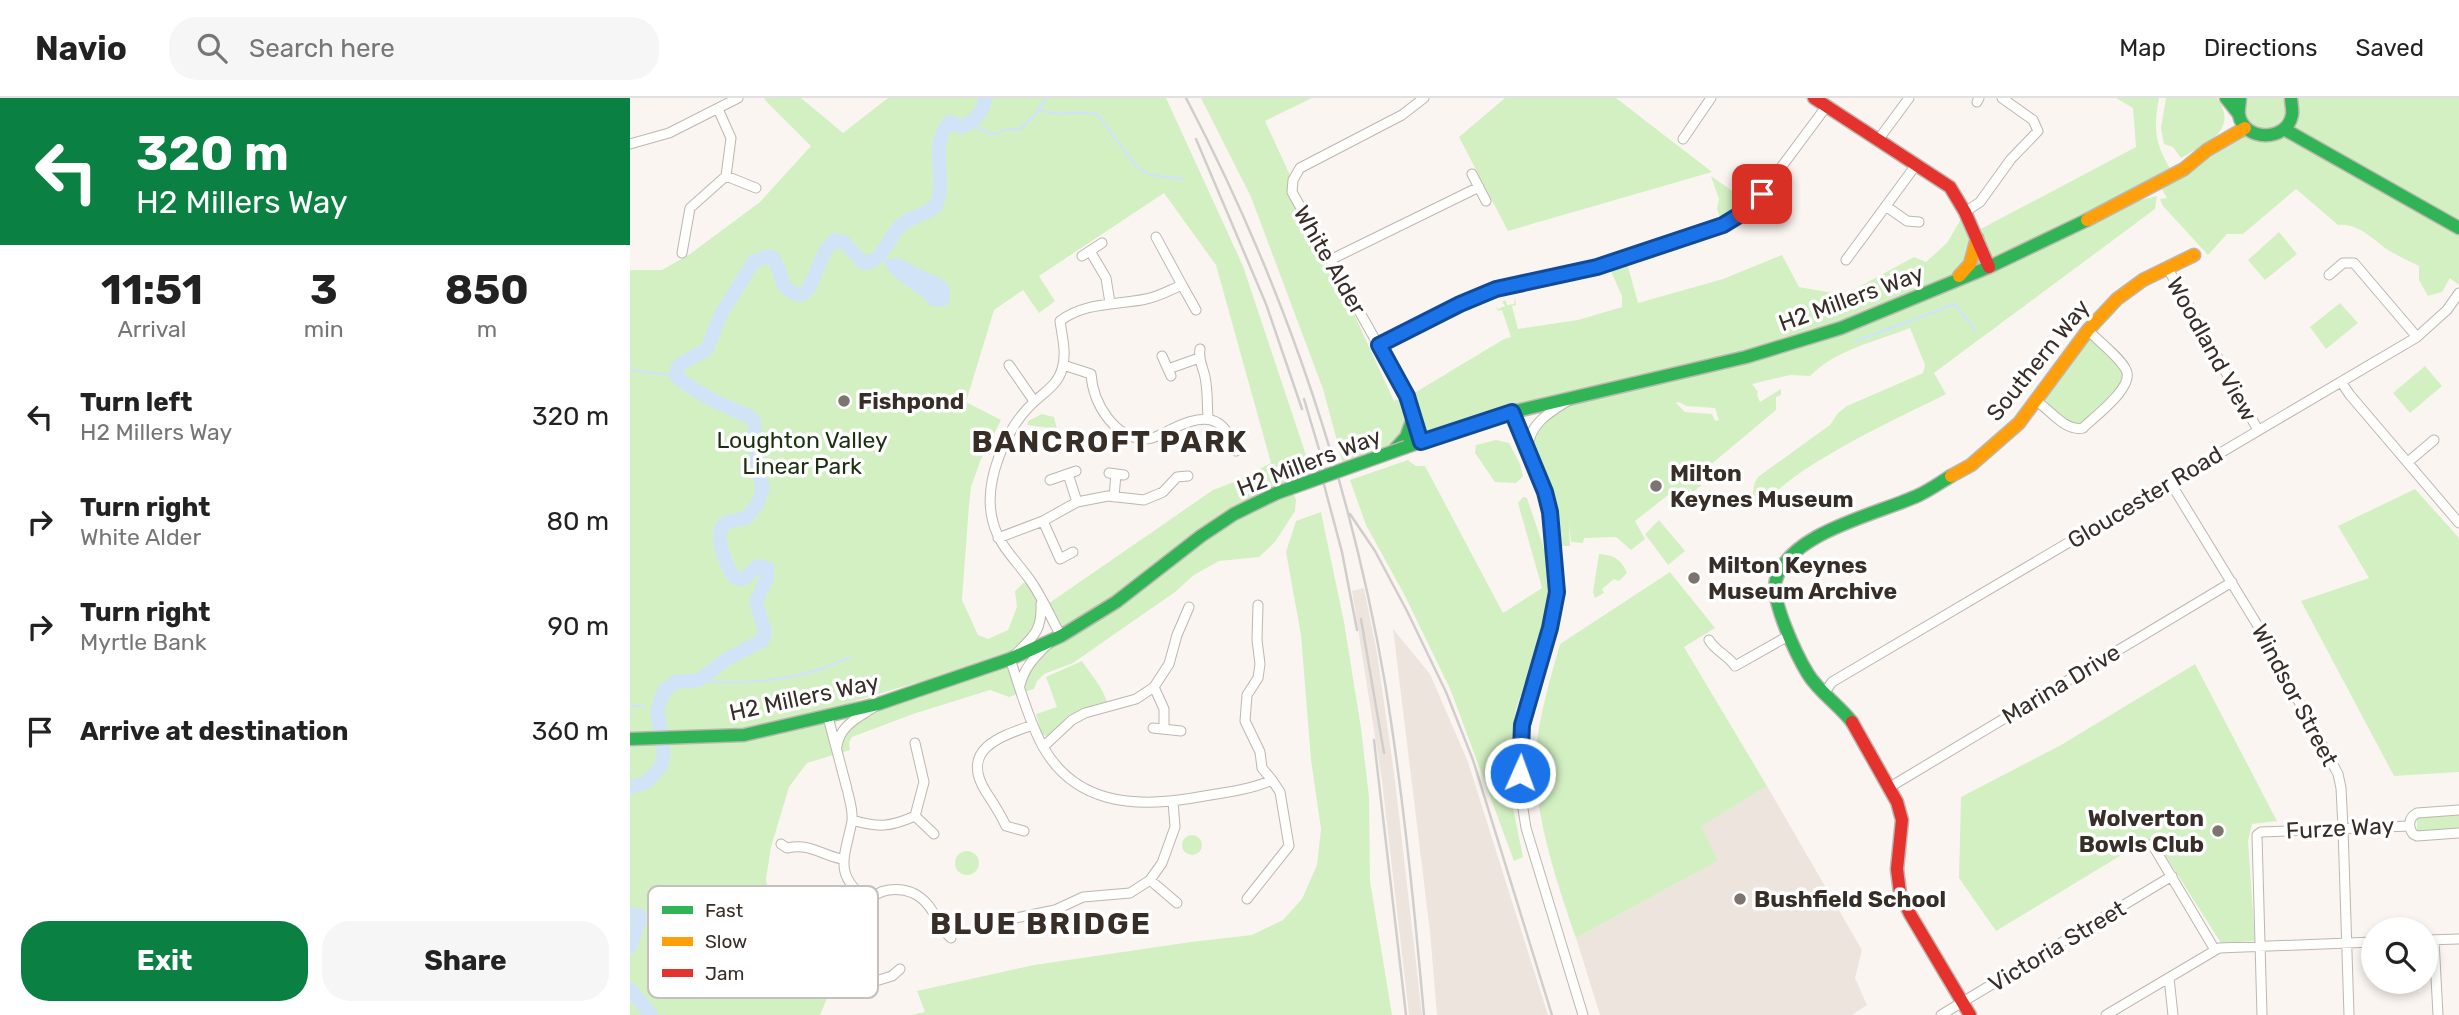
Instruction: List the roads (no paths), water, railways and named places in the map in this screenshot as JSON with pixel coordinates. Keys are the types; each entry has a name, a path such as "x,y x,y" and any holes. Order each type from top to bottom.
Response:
{"street":[{"path":"630,144 669,134 738,98"},
{"name":"White Alder","path":"1421,442 1407,396 1292,192 1293,180 1300,168 1402,115 1424,98"},
{"path":"1683,139 1711,98"},
{"path":"1814,98 1950,187 1965,212 1989,267"},
{"path":"1878,139 1909,98"},
{"path":"1965,212 1980,202 2011,159 2038,131 2033,120 2002,98"},
{"path":"2226,98 2238,113 2245,128 2255,135 2266,136 2284,130 2291,121 2294,101"},
{"path":"2238,113 2240,98"},
{"path":"1379,345 1496,289 1597,267 1723,225 1754,205 1826,107"},
{"path":"682,253 690,208 726,176 731,138 718,109"},
{"name":"H2 Millers Way","path":"637,739 744,735 878,704 1012,659 1056,638 1116,601 1201,536 1234,514 1277,493 1512,412 1766,351 1841,328 1989,267 2091,218 2183,169 2207,150 2245,128"},
{"path":"2284,130 2459,228"},
{"path":"1846,260 1916,165"},
{"path":"1472,174 1486,201"},
{"path":"726,176 756,188"},
{"path":"1330,260 1479,187"},
{"path":"1887,207 1907,221 1919,222"},
{"path":"1156,237 1196,310"},
{"path":"1944,286 1966,271 1973,259 1977,237"},
{"path":"1102,243 1086,253 1106,278 1110,303"},
{"name":"Southern Way","path":"1970,1015 1900,893 1897,869 1902,820 1897,802 1852,722 1809,676 1776,604 1775,582 1792,555 1811,540 1842,524 1919,495 1970,465 2019,423 2088,330 2116,299 2143,280 2194,255"},
{"path":"2329,275 2343,263 2354,263 2417,337"},
{"name":"Woodland View","path":"2167,267 2258,430"},
{"path":"1020,685 1024,670 1030,662 1056,638 1031,581 998,538 990,506 994,468 1016,426 1034,401 1048,392 1061,372 1063,365 1060,321 1110,303 1148,299 1182,285"},
{"name":"Gloucester Road","path":"1825,692 1832,682 2417,337 2447,310 2459,293"},
{"path":"2036,401 2066,426 2078,430 2124,388 2128,378 2125,368 2088,330"},
{"path":"1162,356 1169,372 1199,353 1205,376 1208,418"},
{"path":"1009,365 1034,401"},
{"path":"1063,365 1091,374 1092,386 1109,423 1127,435 1147,439 1184,423 1208,418 1222,425 1230,434 1236,451"},
{"path":"2341,382 2459,523"},
{"path":"1528,456 1528,443 1534,427 1548,414 1577,396"},
{"path":"1512,412 1545,492 1550,512 1557,592 1550,628 1522,725 1520,790 1526,828 1583,1015"},
{"path":"1392,452 1406,437 1413,418"},
{"path":"2407,462 2434,440"},
{"path":"1050,480 1072,472 1077,502"},
{"path":"1114,496 1116,474"},
{"path":"998,538 1043,521 1077,502 1114,496 1144,500 1163,492 1177,477 1188,476"},
{"name":"Windsor Street","path":"2170,482 2258,626 2338,774 2342,788 2349,1015"},
{"path":"1043,521 1060,559 1073,552"},
{"name":"Marina Drive","path":"1890,787 2232,583"},
{"path":"1041,600 1042,621 1031,639 1012,659 1033,726 1043,747 1062,773 1089,791 1114,800 1135,803 1173,801 1258,786 1272,780"},
{"path":"1247,900 1289,846 1280,792 1262,768 1260,752 1245,720 1247,695 1258,678 1260,664 1257,640 1258,605"},
{"path":"1043,747 1072,720 1085,713 1136,699 1154,687 1169,664 1189,607"},
{"path":"1709,640 1715,649 1728,654 1735,666 1790,635"},
{"path":"1154,687 1164,709 1164,728"},
{"path":"837,748 846,726 878,704"},
{"path":"828,717 852,809 852,820 842,859 853,886"},
{"path":"1024,831 1006,826 998,807 985,790 979,774 979,759 984,748 994,740 1033,726"},
{"path":"1153,728 1181,731"},
{"path":"915,743 924,782 915,816"},
{"path":"1011,919 1055,910 1083,897 1130,893 1150,880 1162,863 1175,827 1173,801"},
{"name":"Furze Way","path":"2459,810 2417,813 2410,819 2409,826 2413,835 2417,836 2459,833"},
{"path":"852,820 873,826 894,825 915,816"},
{"path":"915,816 934,834"},
{"name":"Furze Way","path":"2260,947 2257,835 2261,832 2409,826"},
{"path":"780,844 787,848 801,845 815,848 823,854 842,859"},
{"path":"2152,844 2215,950"},
{"name":"Victoria Street","path":"1941,1015 2172,876"},
{"path":"1150,880 1177,903"},
{"path":"878,893 889,890 912,893 932,908 941,929 951,938"},
{"path":"2438,940 2459,939"},
{"path":"2106,1015 2215,950 2361,942"},
{"path":"2260,947 2262,1015"},
{"path":"878,980 892,976 900,969"},
{"path":"2169,978 2173,1015"},
{"path":"2436,994 2438,1015"}],"water":[{"path":"897,258 944,280 950,289 948,305 937,307 929,304 896,278 884,262 885,259"}],"waterway":[{"path":"630,788 648,781 661,766 664,754 657,710 664,691 675,682 699,680 727,659 763,640 765,631 756,602 767,578 767,568 758,566 745,578 735,578 725,559 720,536 724,524 746,518 758,503 763,488 758,472 754,421 685,383 676,376 677,368 707,349 721,314 754,261 771,256 787,289 801,295 810,285 824,253 835,240 845,243 863,263 870,262 880,255 901,225 935,207 939,197 939,152 943,131 950,122 961,127 974,119 983,107 985,98"},
{"path":"969,124 991,134 1020,129 1035,115 1046,98"},
{"path":"1038,109 1054,113 1098,115 1136,166 1150,175 1183,179"},
{"path":"1856,341 1955,304 1975,330"},
{"path":"630,370 676,376"},
{"path":"699,680 744,682 775,679 804,674 849,658"},
{"path":"630,706 643,706"},
{"path":"630,914 639,915 640,918 630,947"},
{"path":"630,989 651,1015"}],"railway":[{"path":"1186,98 1221,167 1282,310 1332,457 1353,531 1385,683 1408,849 1424,1015"},
{"path":"1196,139 1266,304 1302,409"},
{"path":"1304,399 1327,476"},
{"path":"1319,466 1342,552 1357,630"},
{"path":"1350,514 1375,551 1446,692 1473,760 1552,1015"},
{"path":"1361,619 1384,753"},
{"path":"1374,740 1406,1015"}],"place":[{"name":"Fishpond","path":"844,401"},
{"name":"Milton Keynes Museum","path":"1656,486"},
{"name":"Milton Keynes Museum Archive","path":"1694,578"},
{"name":"Wolverton Bowls Club","path":"2218,831"},
{"name":"Bushfield School","path":"1740,899"}],"district":[{"name":"BANCROFT PARK","path":"1110,442"},
{"name":"BLUE BRIDGE","path":"1041,924"}],"park label":[{"name":"Loughton Valley Linear Park","path":"802,453"}]}
